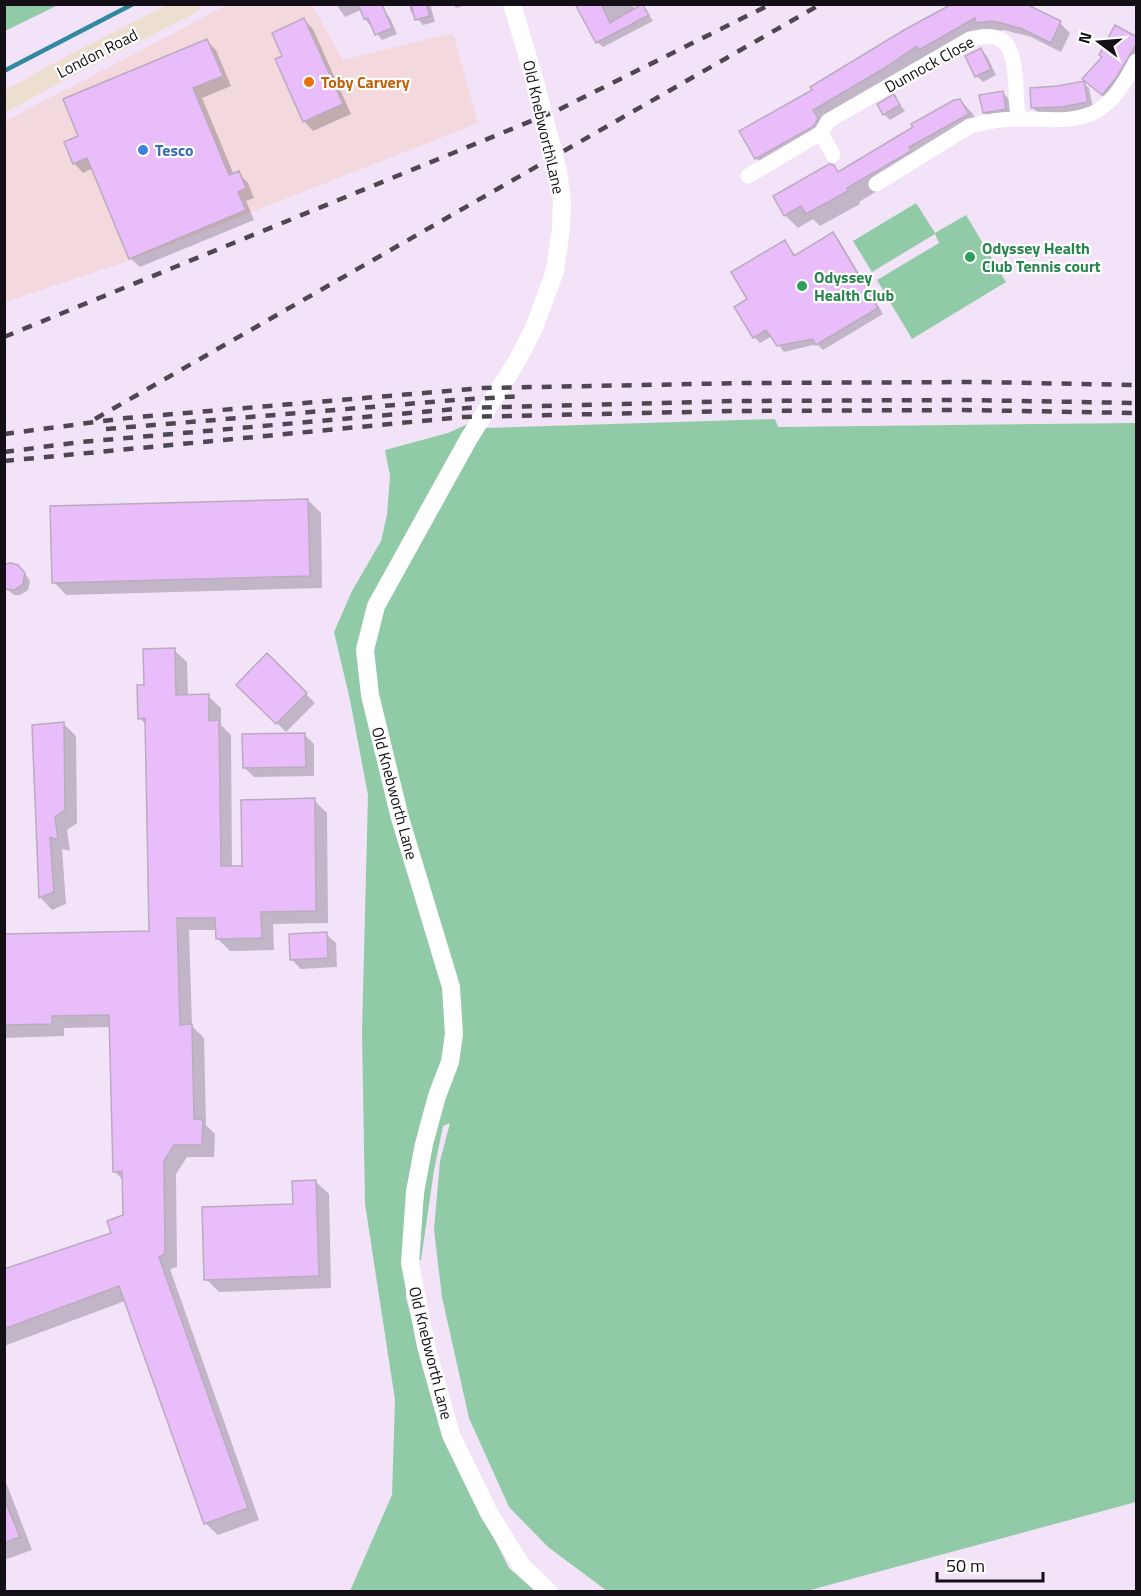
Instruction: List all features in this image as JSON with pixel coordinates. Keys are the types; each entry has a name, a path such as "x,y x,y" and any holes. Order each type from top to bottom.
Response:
{"main road":[{"name":"London Road","path":"4,102 190,4"}],"street":[{"name":"Old Knebworth Lane","path":"512,4 558,171 562,202 555,271 534,328 521,353 468,440 376,606 365,650 370,695 400,818 452,999 454,1034 450,1062 437,1096 424,1144 416,1192 410,1263 426,1346 451,1435 489,1513 521,1565 549,1592"},
{"name":"Dunnock Close","path":"748,176 821,133 828,121 970,39 990,35 1000,38 1012,52 1018,119"},
{"path":"876,184 970,126 1018,119 1069,120 1095,112 1116,94 1137,60"},
{"path":"821,133 833,155"}],"shaded area":[{"path":"311,4 343,60 453,33 478,123 125,262 5,302 4,122 227,5"}],"green space":[{"path":"5,4 58,4 58,5 5,31"},
{"path":"916,203 935,233 966,215 1006,282 912,339 877,280 939,243 935,234 872,272 853,241"},
{"path":"775,419 778,427 1136,423 1136,1502 803,1592 607,1591 548,1547 509,1507 469,1418 442,1297 434,1230 440,1161 450,1123 443,1126 421,1260 417,1261 427,1163 460,1038 375,689 372,649 382,608 485,428"},
{"path":"470,423 359,644 444,987 447,1026 443,1058 407,1217 406,1298 436,1407 468,1487 509,1568 535,1591 350,1591 392,1495 395,1400 365,1204 362,1032 368,795 334,632 352,591 381,541 387,515 390,476 385,450 448,433"}],"building":[{"path":"358,4 382,4 392,28 375,35 368,18 364,19"},
{"path":"411,4 426,4 430,16 415,20"},
{"path":"575,4 601,4 610,23 642,4 649,15 596,43"},
{"path":"952,4 1026,4 1061,21 1051,43 1020,28 993,21 976,23 975,18 919,50 917,46 813,110 818,118 814,126 755,159 739,131 812,90 810,87 904,30"},
{"name":"Toby Carvery","path":"304,18 343,104 303,122 275,59 282,56 272,33"},
{"path":"1115,25 1137,37 1137,43 1116,78 1102,95 1082,79 1102,57 1099,55"},
{"name":"Tesco","path":"207,39 223,76 193,88 229,175 239,171 246,188 238,192 246,210 129,259 87,158 73,164 64,142 78,136 63,99"},
{"path":"981,48 991,69 975,77 965,56"},
{"path":"1084,81 1088,102 1062,107 1031,108 1030,88"},
{"path":"1003,91 1006,109 983,113 979,95"},
{"path":"894,94 900,105 883,115 877,104"},
{"path":"960,99 969,114 909,147 911,151 847,188 848,191 806,214 801,206 784,216 773,196 829,164 834,165 838,172 913,127 911,124 954,100"},
{"name":"Odyssey Health Club","path":"833,232 878,308 816,345 812,339 777,346 766,330 753,338 734,307 747,299 731,272 785,240 794,256"},
{"path":"308,499 310,576 52,583 50,506"},
{"path":"4,564 18,565 25,573 23,584 14,590 4,589"},
{"path":"175,648 176,695 209,694 209,721 219,720 221,866 242,866 241,800 315,798 316,911 261,912 262,938 216,939 215,918 177,918 180,1025 192,1024 194,1119 203,1120 202,1145 174,1145 164,1161 165,1254 159,1257 248,1508 204,1524 119,1286 4,1329 4,1269 111,1233 107,1221 123,1215 122,1171 113,1172 109,1015 52,1016 52,1024 4,1025 4,934 149,931 145,718 138,719 137,685 144,685 143,649"},
{"path":"267,653 307,693 276,724 236,685"},
{"path":"64,722 65,810 55,817 58,840 50,837 54,892 39,898 32,725"},
{"path":"305,733 306,767 243,768 242,734"},
{"path":"327,932 328,958 290,960 289,934"},
{"path":"316,1180 319,1276 204,1280 202,1207 293,1204 292,1181"},
{"path":"4,1498 20,1537 4,1543"}],"waterway":[{"path":"4,71 133,4"}],"railway":[{"path":"4,337 558,110 771,4"},
{"path":"95,419 821,4"},
{"path":"4,434 126,418 483,388 748,383 979,382 1136,385"},
{"path":"106,429 524,396"},
{"path":"4,452 81,442 467,408 736,401 966,400 1136,403"},
{"path":"4,461 463,417 733,411 963,410 1136,413"}],"place":[{"name":"Toby Carvery","path":"309,82"},
{"name":"Tesco","path":"143,150"},
{"name":"Odyssey Health Club Tennis court","path":"970,257"},
{"name":"Odyssey Health Club","path":"802,286"}]}
